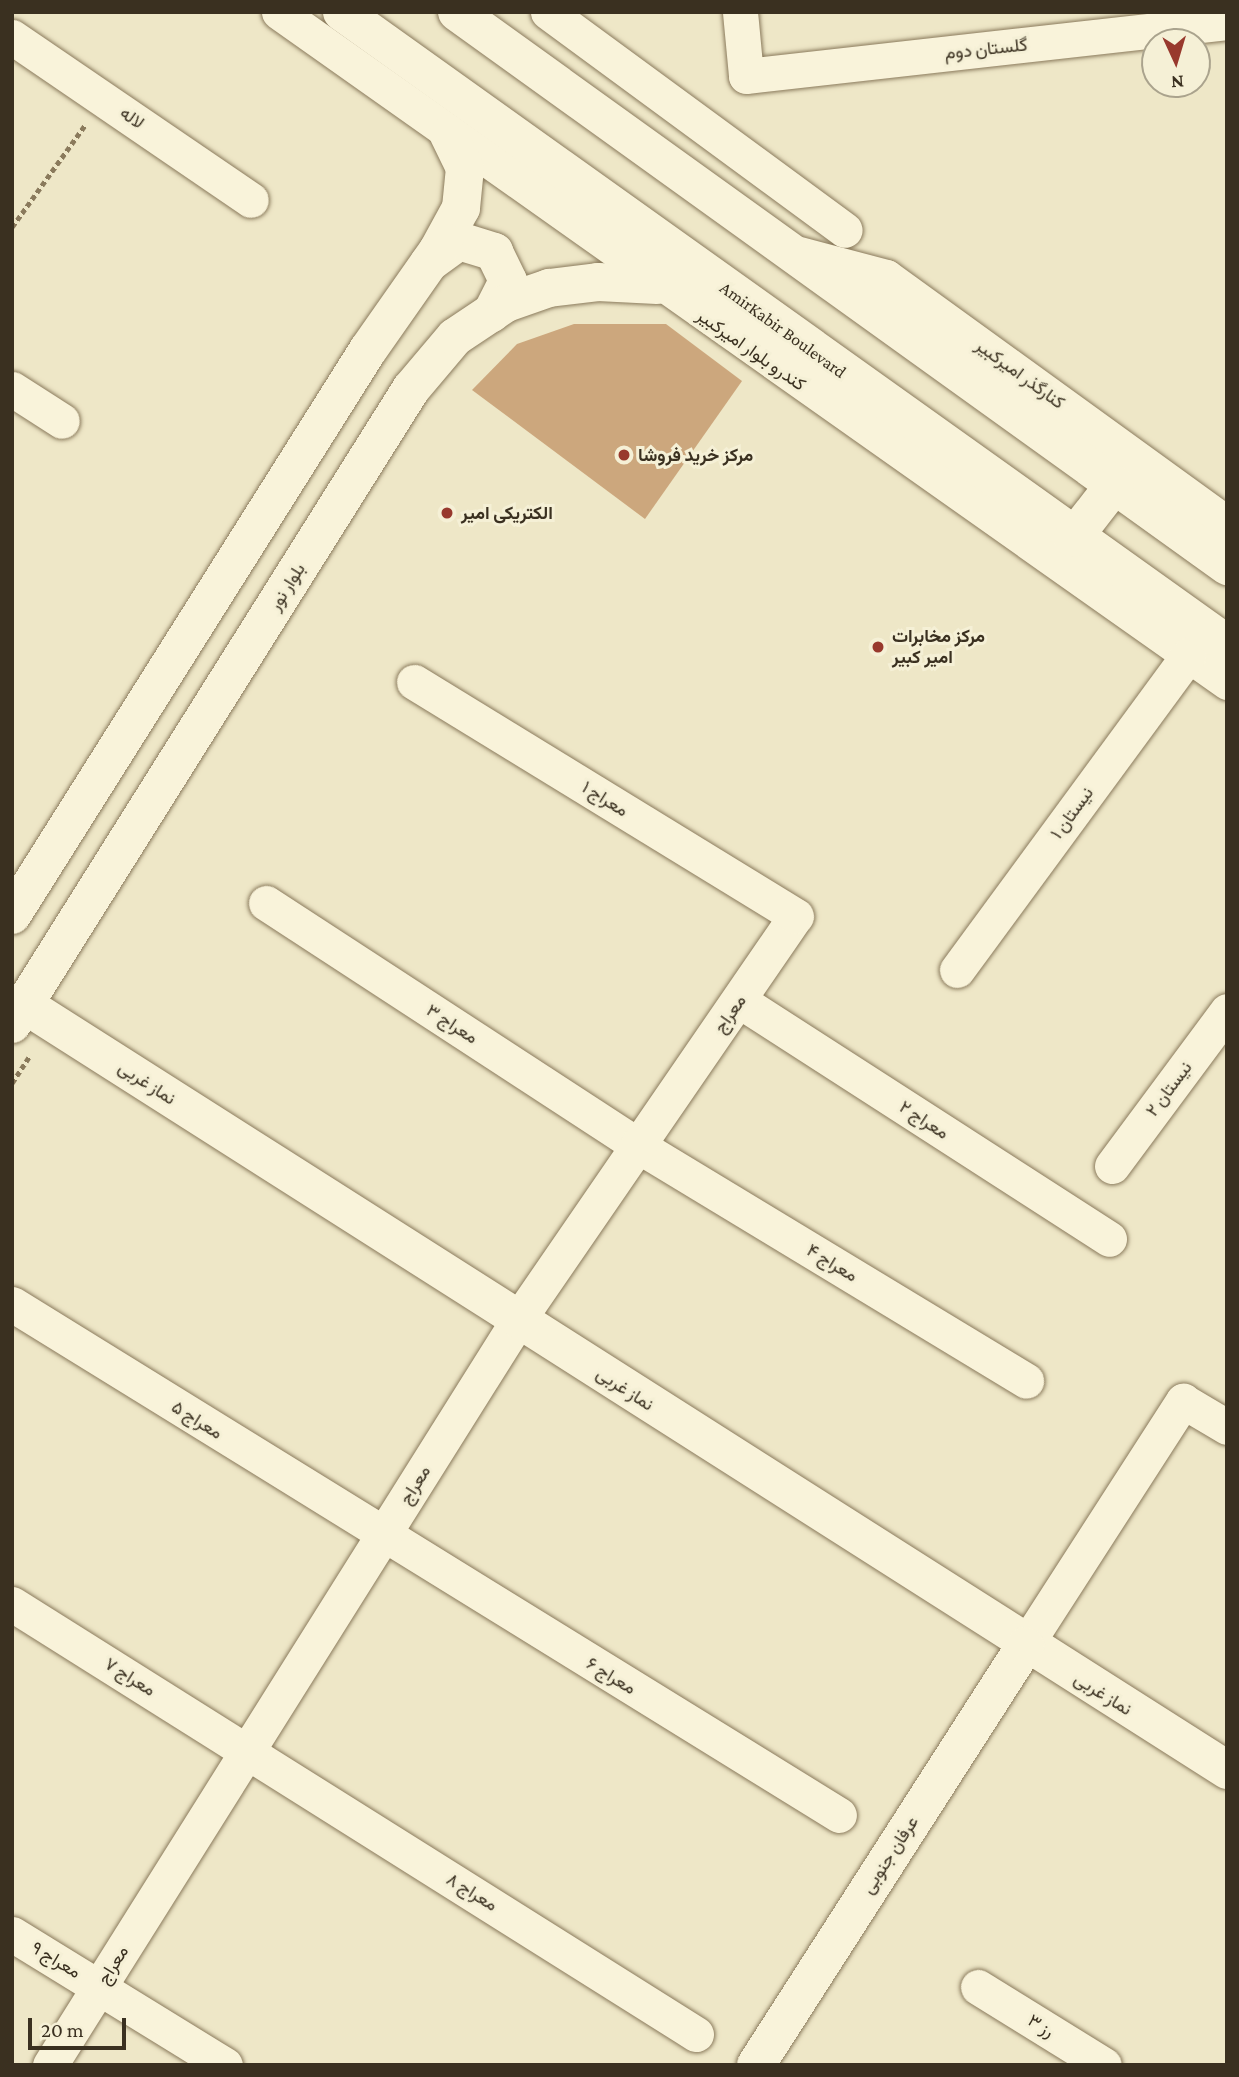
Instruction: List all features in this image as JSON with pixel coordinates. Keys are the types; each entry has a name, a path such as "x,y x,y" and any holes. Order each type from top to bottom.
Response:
{"street":[{"name":"کندرو بلوار امیرکبیر","path":"279,12 657,285 1227,682"},
{"name":"AmirKabir Boulevard","path":"342,12 1073,538 1227,644"},
{"path":"457,12 799,254 1227,566"},
{"path":"548,12 845,230"},
{"name":"گلستان دوم","path":"740,12 746,76 1227,22"},
{"name":"لاله","path":"12,37 251,200"},
{"path":"12,915 429,263 461,208 465,168 449,135"},
{"path":"429,263 459,241 494,252 508,281 492,313"},
{"name":"کنارگذر امیرکبیر","path":"799,254 886,277 1227,524"},
{"name":"بلوار نور","path":"18,1014 411,389 455,337 492,313 549,288 598,282 657,285"},
{"path":"12,388 62,421"},
{"path":"1073,538 1115,484"},
{"name":"نیستان ۱","path":"957,970 1188,655"},
{"name":"معراج ۱","path":"414,682 796,916"},
{"name":"معراج ۳","path":"266,903 637,1145"},
{"name":"معراج","path":"50,2065 518,1320 796,916"},
{"name":"معراج ۲","path":"740,1001 1109,1239"},
{"name":"نیستان ۲","path":"1112,1166 1227,1011"},
{"name":"نماز غربی","path":"18,1014 518,1320 1025,1646 1227,1770"},
{"name":"معراج ۴","path":"637,1145 1026,1381"},
{"name":"معراج ۵","path":"12,1304 382,1537"},
{"path":"1025,1646 1183,1401 1227,1427"},
{"name":"معراج ۶","path":"382,1537 839,1815"},
{"name":"معراج ۷","path":"12,1604 248,1751"},
{"name":"عرفان جنوبی","path":"755,2065 1025,1646"},
{"name":"معراج ۸","path":"248,1751 696,2034"},
{"name":"معراج ۹","path":"12,1934 225,2065"},
{"name":"رز ۳","path":"978,1987 1104,2065"}],"path":[{"path":"12,227 103,98"}],"building":[{"name":"مرکز خرید فروشا","path":"574,324 666,324 742,381 645,519 472,390 517,344"}],"place":[{"name":"مرکز خرید فروشا","path":"624,455"},
{"name":"الکتریکی امیر","path":"447,513"},
{"name":"مرکز مخابرات امیر کبیر","path":"878,647"}]}
